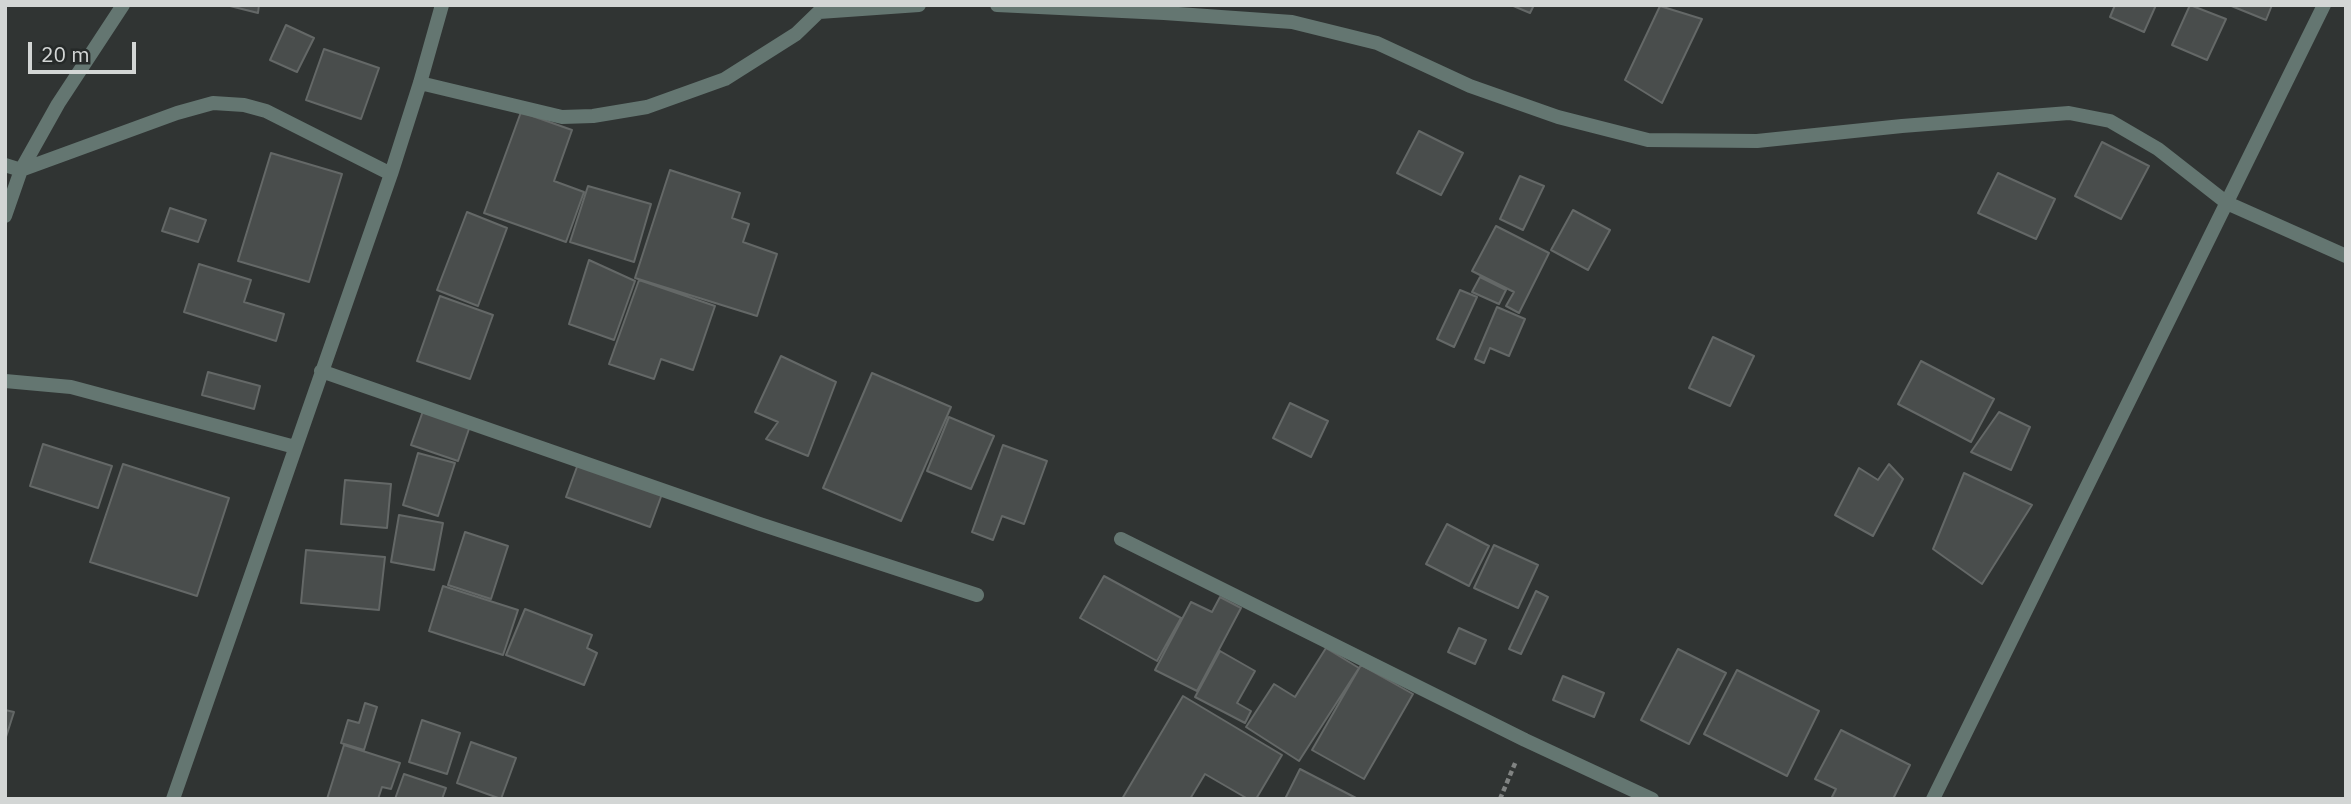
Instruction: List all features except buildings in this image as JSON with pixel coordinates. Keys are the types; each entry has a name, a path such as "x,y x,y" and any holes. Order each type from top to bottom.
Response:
{"street":[{"path":"5,216 21,170 58,104 123,5"},
{"path":"173,799 391,174 421,83 442,5"},
{"path":"421,83 562,117 593,116 648,107 725,79 796,34 823,9 919,5"},
{"path":"997,5 1292,22 1377,43 1469,86 1558,117 1648,139 1757,141 2069,113 2110,121 2158,149 2227,203 2346,256"},
{"path":"1933,799 2325,5"},
{"path":"5,165 21,170 177,113 213,103 244,105 266,111 391,174"},
{"path":"321,371 747,519 977,595"},
{"path":"5,381 71,387 295,447"},
{"path":"1121,539 1525,740 1652,799"}],"path":[{"path":"1500,799 1525,740"}]}
